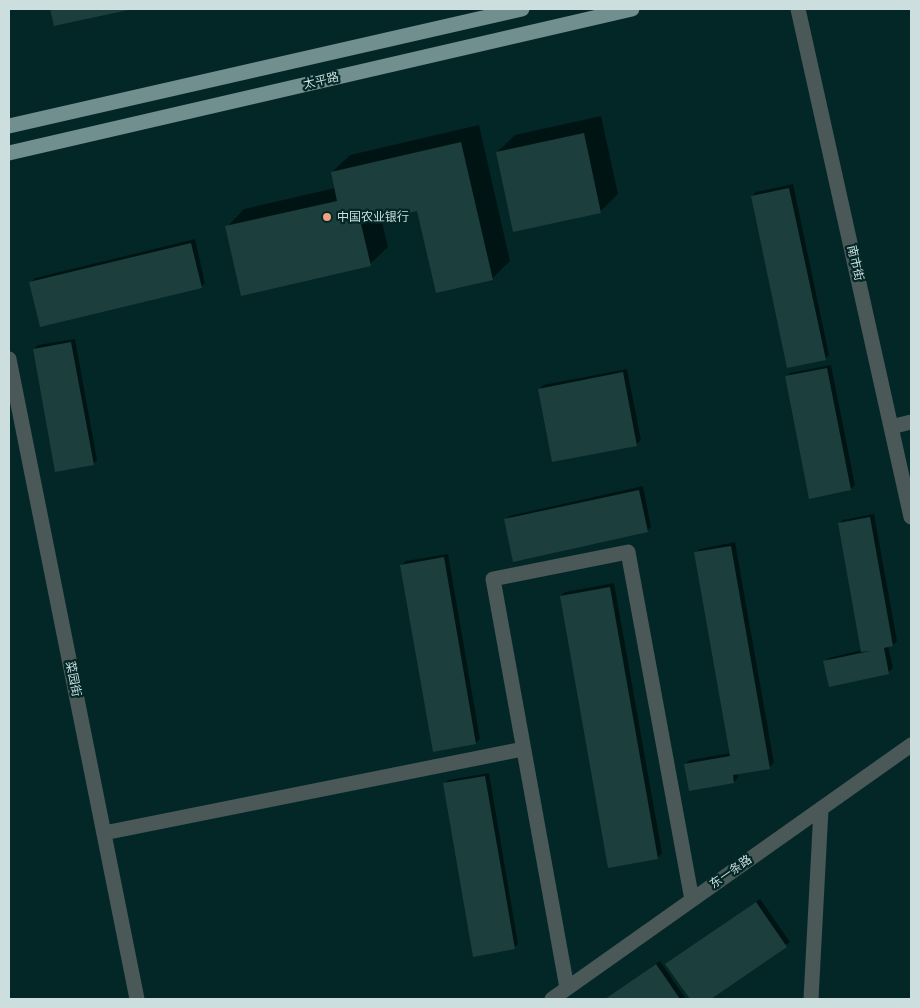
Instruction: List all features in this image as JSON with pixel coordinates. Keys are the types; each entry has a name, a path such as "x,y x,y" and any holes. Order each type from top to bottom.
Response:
{"main road":[{"name":"太平路","path":"9,126 522,9"},
{"name":"太平路","path":"9,152 632,9"}],"street":[{"name":"南市街","path":"798,9 911,517"},
{"name":"菜园街","path":"9,359 137,999"},
{"path":"891,427 911,422"},
{"path":"567,988 493,580 628,552 692,900"},
{"name":"东一条路","path":"552,999 911,745"},
{"path":"104,833 523,749"},
{"path":"811,999 821,809"}],"building":[{"path":"50,9 128,9 128,10 54,26"},
{"path":"584,133 601,213 513,232 496,152"},
{"name":"中国农业银行","path":"461,142 493,280 436,293 417,211 361,224 371,266 241,296 225,226 337,201 331,172"},
{"path":"789,188 826,360 787,368 751,196"},
{"path":"191,243 202,288 40,327 29,282"},
{"path":"71,342 94,465 55,472 33,349"},
{"path":"827,368 851,490 809,499 785,376"},
{"path":"623,372 637,446 552,462 538,389"},
{"path":"639,490 648,532 513,562 504,519"},
{"path":"870,517 893,646 884,648 889,674 829,687 823,661 870,651 861,652 838,523"},
{"path":"731,546 770,769 733,775 734,783 689,791 684,764 730,756 694,552"},
{"path":"444,557 476,744 433,752 400,565"},
{"path":"610,587 658,859 608,868 560,596"},
{"path":"485,776 515,949 473,957 443,783"},
{"path":"756,902 787,947 711,999 690,999 665,964"},
{"path":"656,964 680,999 605,999"}],"place":[{"name":"中国农业银行","path":"327,217"}]}
